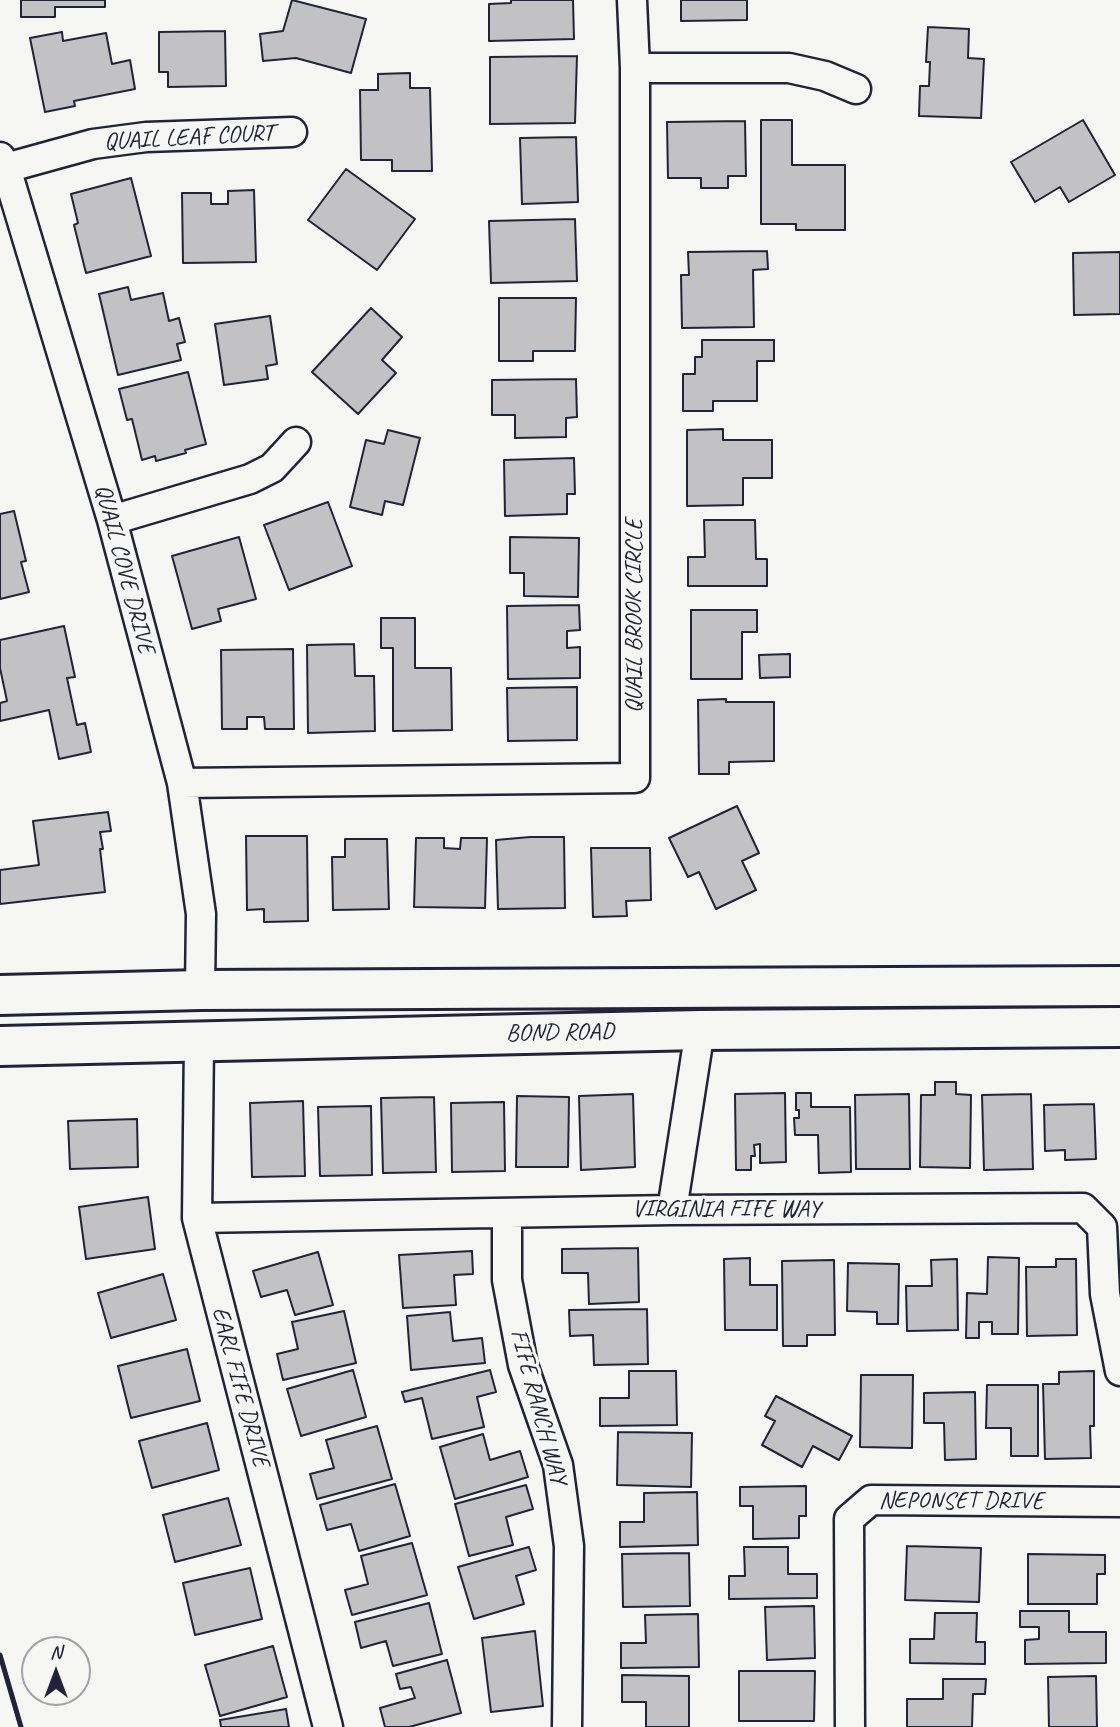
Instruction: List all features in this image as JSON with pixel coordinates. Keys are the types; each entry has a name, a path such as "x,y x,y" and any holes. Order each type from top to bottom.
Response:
{"main road":[{"name":"BOND ROAD","path":"0,995 200,990 1120,986"},
{"path":"700,1030 704,1018 719,1007 905,1002 949,987"},
{"path":"199,1042 202,1030 209,1022 221,1016 252,1012 443,1007 480,989"},
{"path":"0,1026 48,1019 158,1014 171,1009 200,990"},
{"name":"BOND ROAD","path":"0,1046 700,1030 1120,1027"}],"street":[{"name":"QUAIL BROOK CIRCLE","path":"181,783 635,778 635,68 632,0"},
{"path":"635,68 789,68 825,76 856,89"},
{"name":"QUAIL LEAF COURT","path":"3,162 93,144 146,137 292,132"},
{"name":"QUAIL COVE DRIVE","path":"3,162 111,520 181,783 201,914 200,990"},
{"path":"111,520 250,479 272,468 296,442"},
{"path":"672,1210 700,1030"},
{"name":"EARL FIFE DRIVE","path":"199,1042 197,1219 328,1727"},
{"name":"VIRGINIA FIFE WAY","path":"197,1219 672,1210 1083,1208 1102,1227 1105,1294 1120,1371"},
{"name":"FIFE RANCH WAY","path":"507,1213 507,1280 523,1365 558,1465 569,1546 567,1727"},
{"name":"NEPONSET DRIVE","path":"850,1727 849,1519 871,1500 1120,1503"}],"building":[{"path":"21,0 105,0 105,7 55,7 55,17 21,17"},
{"path":"292,0 366,19 351,73 296,58 263,61 260,34 283,31"},
{"path":"511,0 573,0 574,39 489,41 489,4 511,3"},
{"path":"681,0 747,0 747,20 681,21"},
{"path":"928,27 969,29 968,58 984,59 981,118 919,116 920,86 929,86 930,62 926,62"},
{"path":"225,31 226,86 168,87 168,72 159,72 159,32"},
{"path":"62,32 63,41 106,33 112,64 130,60 135,89 74,101 75,106 45,112 30,38"},
{"path":"577,56 575,123 490,124 490,57"},
{"path":"410,73 410,88 430,88 432,171 392,171 392,160 361,160 360,90 378,90 378,74"},
{"path":"761,120 792,120 792,165 845,165 845,230 796,230 796,224 761,224"},
{"path":"1083,120 1115,175 1069,202 1060,187 1035,202 1011,162"},
{"path":"745,121 746,176 728,176 728,188 701,188 701,178 668,178 667,122"},
{"path":"576,137 578,202 522,204 520,138"},
{"path":"346,169 415,219 377,270 308,220"},
{"path":"131,178 151,256 86,273 74,225 78,223 71,194"},
{"path":"254,190 256,262 183,263 182,193 211,193 211,204 228,204 228,191"},
{"path":"575,219 577,281 491,283 489,221"},
{"path":"767,251 768,269 753,270 754,327 682,328 681,275 689,275 688,252"},
{"path":"1120,252 1120,314 1074,315 1073,253"},
{"path":"128,287 131,300 163,293 169,321 179,318 185,342 177,344 181,360 118,375 99,294"},
{"path":"499,298 576,298 575,351 533,351 533,361 499,361"},
{"path":"371,308 402,337 382,360 396,373 358,414 312,372"},
{"path":"270,316 277,364 266,366 268,379 224,385 215,324"},
{"path":"702,340 774,340 774,361 757,361 757,401 713,401 713,411 683,411 683,374 695,374 695,357 702,357"},
{"path":"188,372 206,444 156,461 155,456 142,460 132,419 127,420 119,389"},
{"path":"576,379 577,417 566,418 566,437 515,438 515,415 492,415 492,380"},
{"path":"723,429 723,440 772,440 772,478 743,478 743,505 687,506 687,430"},
{"path":"388,430 420,438 403,505 385,501 382,515 350,507 366,440 384,444"},
{"path":"574,458 575,494 567,494 567,514 505,516 504,460"},
{"path":"328,502 352,566 289,590 264,525"},
{"path":"14,511 26,561 21,562 29,592 0,599 0,514"},
{"path":"704,520 755,520 756,559 767,559 767,586 688,586 688,557 705,557"},
{"path":"239,537 256,599 218,609 221,621 192,629 172,556"},
{"path":"510,537 579,538 578,597 524,596 524,573 510,573"},
{"path":"579,605 580,630 567,631 567,648 580,647 580,678 508,679 507,606"},
{"path":"691,610 757,610 757,632 742,632 742,679 691,679"},
{"path":"381,618 415,618 415,668 451,668 452,730 393,731 393,648 381,648"},
{"path":"64,626 75,677 67,678 77,725 85,723 91,752 59,759 49,710 0,721 0,703 7,701 0,668 0,640"},
{"path":"354,644 355,676 374,676 375,731 308,733 307,645"},
{"path":"293,649 294,729 265,729 264,717 247,717 247,729 222,729 221,650"},
{"path":"790,654 790,677 760,678 759,655"},
{"path":"577,687 577,740 508,741 507,688"},
{"path":"726,699 726,702 774,702 774,761 729,762 729,774 699,774 698,700"},
{"path":"737,806 759,853 742,861 756,890 716,909 699,872 688,877 669,838"},
{"path":"108,812 111,831 100,832 105,892 0,904 0,870 39,865 33,821"},
{"path":"246,836 307,836 308,921 264,922 264,909 247,910"},
{"path":"564,837 565,908 498,909 496,840"},
{"path":"416,838 444,838 444,848 460,849 461,838 487,838 485,908 414,907"},
{"path":"345,839 387,839 389,909 333,910 332,857 345,857"},
{"path":"591,848 650,848 651,900 626,901 627,916 593,917"},
{"path":"935,1082 956,1082 956,1094 971,1095 970,1168 920,1167 921,1095 935,1095"},
{"path":"785,1093 786,1162 760,1163 760,1144 754,1145 755,1156 751,1156 751,1170 736,1170 735,1094"},
{"path":"796,1093 811,1093 811,1107 850,1107 851,1172 819,1173 818,1135 795,1135 794,1118 799,1118"},
{"path":"633,1094 635,1167 581,1170 579,1096"},
{"path":"909,1094 910,1169 856,1169 855,1095"},
{"path":"1031,1094 1033,1169 984,1170 982,1095"},
{"path":"517,1096 569,1097 568,1167 516,1167"},
{"path":"434,1097 436,1172 383,1173 381,1098"},
{"path":"303,1101 305,1176 252,1177 250,1103"},
{"path":"504,1102 505,1171 452,1172 451,1103"},
{"path":"1094,1104 1096,1159 1065,1160 1065,1150 1045,1151 1044,1105"},
{"path":"371,1106 372,1175 320,1176 318,1107"},
{"path":"137,1119 138,1167 70,1169 68,1121"},
{"path":"148,1197 155,1249 86,1259 79,1207"},
{"path":"638,1248 639,1302 589,1304 588,1273 562,1273 562,1249"},
{"path":"472,1251 473,1274 454,1275 456,1305 403,1308 399,1255"},
{"path":"318,1252 333,1305 295,1315 287,1290 261,1297 253,1271"},
{"path":"988,1257 1019,1258 1018,1334 992,1334 992,1322 979,1322 979,1338 966,1338 967,1293 987,1294"},
{"path":"750,1258 750,1285 777,1285 777,1330 725,1330 724,1259"},
{"path":"957,1259 958,1330 907,1331 906,1286 932,1286 931,1260"},
{"path":"1056,1259 1076,1259 1077,1335 1027,1336 1026,1267 1056,1267"},
{"path":"834,1260 835,1335 807,1335 807,1346 783,1346 782,1261"},
{"path":"848,1263 899,1264 898,1324 877,1324 877,1312 847,1311"},
{"path":"163,1274 176,1320 111,1338 98,1293"},
{"path":"647,1309 648,1364 594,1365 593,1335 570,1336 569,1310"},
{"path":"344,1311 356,1363 283,1380 277,1354 298,1349 292,1322"},
{"path":"450,1312 453,1341 482,1338 485,1363 411,1370 407,1316"},
{"path":"187,1349 200,1401 131,1418 118,1366"},
{"path":"353,1370 366,1417 301,1436 287,1389"},
{"path":"490,1370 496,1392 477,1397 484,1427 432,1439 422,1398 405,1402 402,1392"},
{"path":"629,1371 676,1371 677,1425 600,1426 600,1398 629,1398"},
{"path":"1094,1371 1094,1426 1090,1426 1091,1458 1045,1459 1043,1384 1059,1384 1059,1372"},
{"path":"861,1375 913,1375 912,1448 860,1447"},
{"path":"987,1385 1038,1385 1038,1456 1011,1456 1011,1428 986,1428"},
{"path":"975,1392 976,1459 945,1460 944,1423 924,1423 924,1393"},
{"path":"776,1396 852,1436 839,1460 813,1446 802,1467 762,1445 775,1421 765,1416"},
{"path":"207,1423 219,1470 152,1488 139,1441"},
{"path":"377,1426 392,1479 317,1499 310,1474 334,1468 326,1440"},
{"path":"618,1432 692,1433 691,1487 617,1485"},
{"path":"483,1434 490,1460 520,1451 528,1477 455,1499 440,1447"},
{"path":"395,1484 410,1536 359,1551 351,1524 327,1530 320,1505"},
{"path":"526,1485 533,1509 506,1517 513,1545 469,1556 455,1504"},
{"path":"806,1486 806,1516 799,1516 799,1538 753,1539 753,1506 740,1506 740,1487"},
{"path":"697,1492 698,1545 620,1547 620,1522 644,1522 644,1493"},
{"path":"228,1498 241,1545 175,1562 163,1515"},
{"path":"412,1543 427,1595 352,1615 345,1590 368,1584 361,1556"},
{"path":"907,1546 981,1548 979,1602 905,1600"},
{"path":"529,1547 536,1570 516,1576 524,1604 474,1619 458,1567"},
{"path":"744,1547 788,1547 788,1574 817,1574 817,1598 729,1599 729,1576 745,1576"},
{"path":"689,1553 690,1606 623,1607 622,1554"},
{"path":"1028,1554 1105,1555 1105,1574 1097,1574 1097,1604 1028,1604"},
{"path":"250,1568 262,1619 195,1635 183,1583"},
{"path":"429,1603 442,1654 393,1666 386,1641 361,1648 355,1622"},
{"path":"814,1606 815,1658 767,1660 765,1607"},
{"path":"1020,1611 1069,1611 1069,1632 1106,1632 1106,1663 1025,1664 1025,1640 1039,1639 1039,1627 1020,1627"},
{"path":"935,1613 977,1613 976,1642 985,1642 985,1664 910,1663 910,1639 934,1639"},
{"path":"698,1614 699,1667 621,1668 621,1643 646,1643 645,1615"},
{"path":"535,1631 543,1706 491,1712 482,1638"},
{"path":"273,1646 287,1697 220,1716 205,1665"},
{"path":"447,1660 461,1713 409,1727 385,1727 380,1708 415,1698 411,1687 400,1689 396,1674"},
{"path":"739,1671 815,1671 814,1721 739,1721"},
{"path":"622,1675 689,1676 689,1727 646,1727 646,1702 622,1702"},
{"path":"1096,1676 1097,1727 1049,1727 1048,1677"},
{"path":"943,1679 986,1679 985,1694 973,1694 972,1727 907,1727 907,1699 943,1699"},
{"path":"286,1709 289,1727 221,1727 220,1720"}],"railway":[{"path":"0,1655 21,1727"}]}
